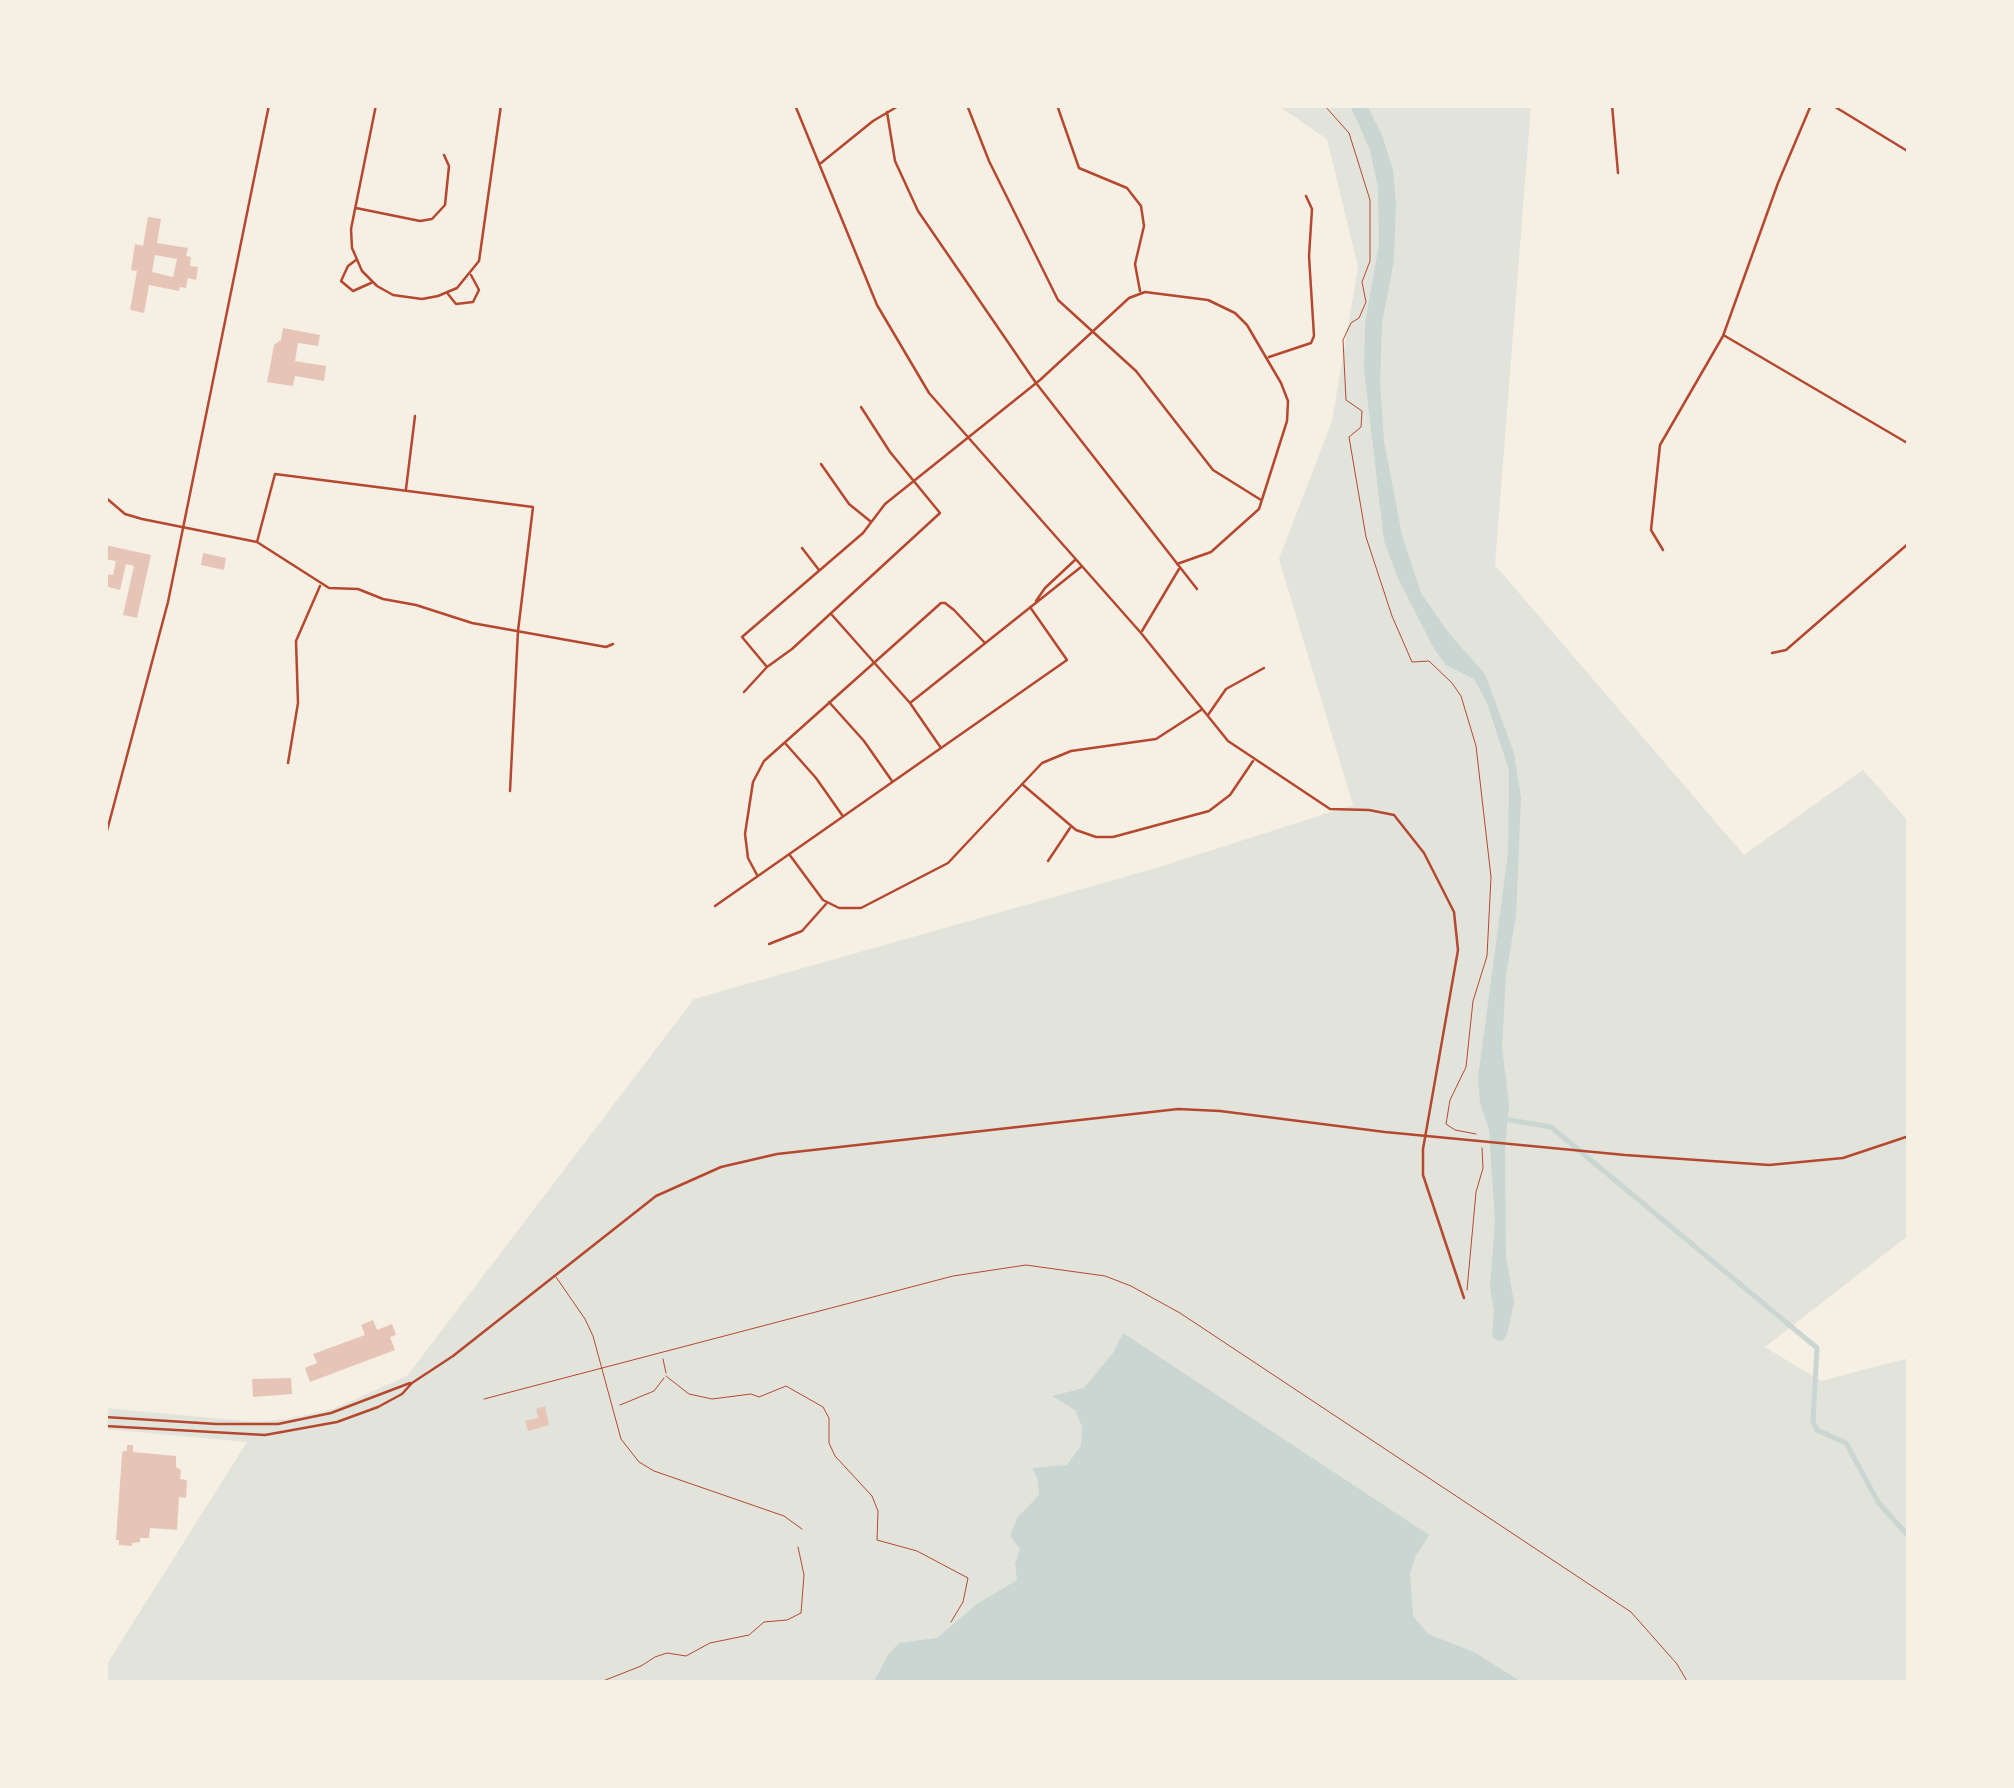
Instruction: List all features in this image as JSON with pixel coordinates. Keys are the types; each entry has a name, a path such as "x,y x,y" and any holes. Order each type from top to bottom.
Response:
{"street":[{"path":"105,838 157,646 269,105"},
{"path":"376,105 351,236 356,260 372,282 393,295 412,298 448,293 470,275 482,249 501,105"},
{"path":"795,105 872,293 929,393 1141,633 1228,741 1330,809 1378,811 1399,819 1424,853 1448,898 1456,925 1458,957 1422,1162 1428,1196 1464,1298"},
{"path":"818,165 900,105"},
{"path":"967,105 989,160 1055,296 1136,370 1213,470 1262,501"},
{"path":"1058,105 1079,168 1126,188 1141,206 1144,226 1134,264 1140,292"},
{"path":"1612,105 1618,173"},
{"path":"1663,550 1650,530 1660,444 1724,336 1810,105"},
{"path":"1832,105 1909,152"},
{"path":"887,112 895,162 909,196 1036,383 1197,589"},
{"path":"355,208 420,221 432,218 446,200 449,166 444,155"},
{"path":"1266,358 1311,343 1314,336 1309,256 1312,209 1306,196"},
{"path":"356,260 344,272 342,282 346,288 360,290 372,282"},
{"path":"448,293 456,304 473,302 479,290 470,275"},
{"path":"767,667 742,637 820,571 885,504 1036,383 1140,292 1208,300 1228,308 1247,326 1285,390 1288,409 1262,501 1254,514 1219,546 1178,566 1141,633"},
{"path":"1724,336 1909,444"},
{"path":"744,692 940,513 861,407"},
{"path":"406,491 415,416"},
{"path":"821,464 849,504 871,522"},
{"path":"257,542 275,474 534,507 518,631 510,791"},
{"path":"105,497 125,514 257,542 321,584 358,589 458,620 606,647 613,644"},
{"path":"1772,653 1786,650 1909,543"},
{"path":"802,548 820,571"},
{"path":"1036,603 1045,588 1076,559"},
{"path":"910,703 1082,566"},
{"path":"288,763 298,703 296,642 321,584"},
{"path":"758,876 748,858 746,844 752,782 758,768 935,607 945,603 984,644"},
{"path":"1014,608 1020,616"},
{"path":"714,906 1067,660 1030,608"},
{"path":"830,614 910,703 942,749"},
{"path":"1207,716 1226,690 1264,668"},
{"path":"829,702 893,782"},
{"path":"789,854 813,890 827,902 846,910 860,908 941,868 1035,768 1058,754 1156,739 1202,709"},
{"path":"784,742 843,816"},
{"path":"1022,784 1070,827 1096,837 1113,838 1209,811 1225,800 1254,760"},
{"path":"1048,862 1070,827"},
{"path":"769,944 802,930 827,902"},
{"path":"105,1426 242,1436 278,1434 354,1416 402,1394 656,1196 722,1167 777,1154 1178,1109 1728,1163 1809,1163 1877,1149 1909,1136"},
{"path":"105,1416 278,1424 350,1407 403,1383 412,1383"},
{"path":"350,1407 354,1416"},
{"path":"118,1426 119,1418"},
{"path":"278,1424 278,1434"}],"lane":[{"path":"484,1399 953,1276 1006,1266 1054,1266 1105,1276 1170,1306 1631,1612 1677,1664 1688,1683"},
{"path":"554,1275 585,1318 621,1439 639,1462 654,1471 784,1516 802,1529"}],"path":[{"path":"1324,105 1349,133 1370,200 1370,261 1362,282 1366,302 1344,340 1346,400 1362,411 1362,428 1349,438 1366,537 1412,662 1430,660 1452,683 1461,696 1476,746 1491,877 1486,956 1473,1001 1466,1067 1450,1100 1446,1124 1454,1130 1479,1135"},
{"path":"1464,1298 1476,1192 1483,1168 1482,1149"},
{"path":"662,1353 666,1376 689,1394 712,1399 751,1394 758,1397 786,1386 823,1406 836,1456 872,1496 878,1511 877,1540 917,1551 968,1578 963,1602 951,1622"},
{"path":"612,1408 654,1391 666,1376"},
{"path":"598,1683 642,1666 654,1657 667,1653 686,1656 710,1643 749,1635 764,1622 786,1620 801,1613 804,1574 798,1547"}],"shaded area":[{"path":"1277,105 1531,105 1495,565 1744,855 1863,770 1909,822 1909,1235 1765,1347 1821,1381 1909,1358 1909,1683 105,1683 105,1667 247,1442 105,1429 105,1408 256,1422 286,1419 333,1409 407,1376 694,999 1156,868 1353,805 1279,559 1332,421 1358,267 1327,139"},
{"path":"1350,105 1367,105 1393,170 1394,260 1382,323 1380,382 1384,441 1402,535 1421,593 1485,674 1514,753 1521,798 1516,916 1506,975 1502,1047 1509,1105 1505,1149 1506,1257 1514,1302 1508,1331 1504,1340 1498,1341 1492,1336 1494,1311 1490,1287 1495,1221 1489,1130 1480,1103 1478,1078 1508,853 1509,770 1487,703 1474,679 1446,665 1433,647 1384,541 1364,369 1365,323 1379,244 1378,188 1370,150"},
{"path":"1123,1333 1429,1535 1410,1574 1413,1616 1428,1634 1474,1652 1523,1683 873,1683 899,1643 937,1638 977,1604 1017,1580 1015,1564 1020,1549 1010,1536 1017,1518 1039,1495 1032,1468 1067,1465 1081,1446 1082,1427 1075,1410 1052,1396 1084,1388 1113,1353"}],"building":[{"path":"148,217 161,219 157,243 188,248 190,266 198,267 196,280 188,278 186,288 180,287 179,291 149,285 144,313 130,310 137,271 131,270 135,244 143,246","holes":["155,255 177,259 173,277 152,272"]},
{"path":"283,328 320,335 318,346 298,343 295,361 326,366 324,381 295,376 293,386 267,382 274,345 281,340"},
{"path":"105,545 151,555 137,618 123,615 134,566 126,564 120,590 105,586 105,574 113,575 116,561 105,559"},
{"path":"203,553 226,558 224,570 201,565"},
{"path":"373,1320 377,1330 392,1324 396,1335 390,1337 395,1350 310,1382 305,1368 317,1363 313,1354 365,1335 361,1325"},
{"path":"291,1378 292,1394 253,1397 252,1379"},
{"path":"545,1406 549,1425 528,1431 525,1421 538,1418 536,1409"},
{"path":"127,1445 133,1445 133,1452 176,1456 180,1479 187,1480 186,1498 179,1497 177,1530 150,1528 149,1538 140,1538 132,1546 119,1545 116,1540 122,1455"}],"waterway":[{"path":"1504,1119 1551,1127 1817,1348 1813,1421 1817,1430 1846,1443 1878,1502 1909,1537"}]}
